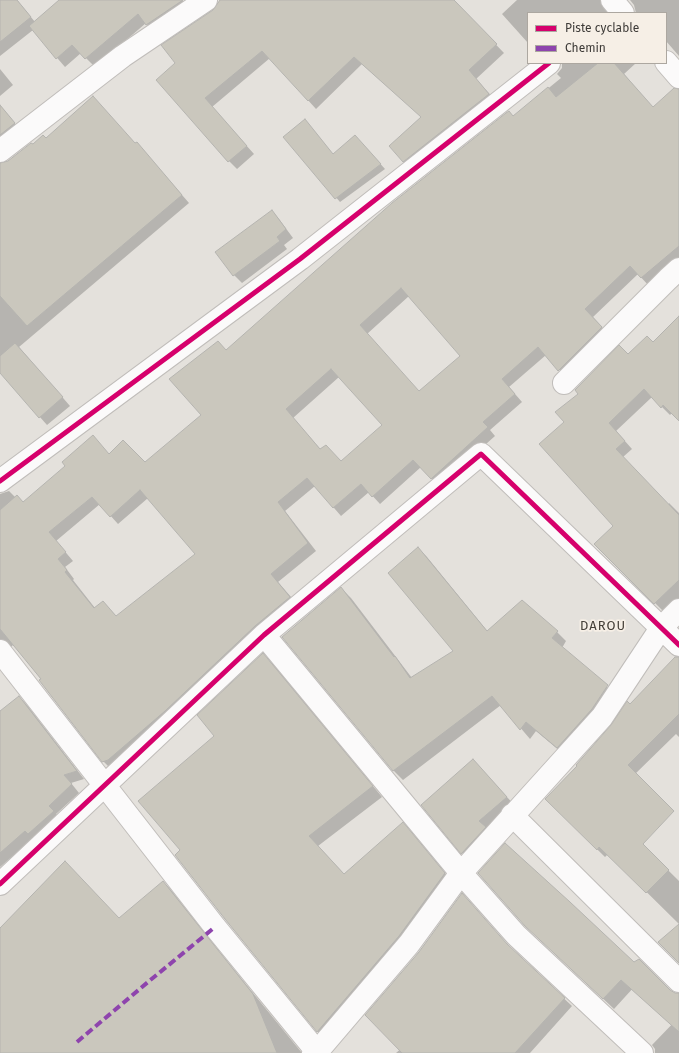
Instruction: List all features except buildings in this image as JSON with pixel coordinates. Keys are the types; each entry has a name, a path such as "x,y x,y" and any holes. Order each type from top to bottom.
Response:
{"street":[{"path":"0,151 123,56 206,0"},
{"path":"667,63 679,77"},
{"path":"0,481 300,260 548,64"},
{"path":"564,383 668,279 679,270"},
{"path":"0,884 104,784 264,635 481,454 679,646"},
{"path":"0,651 215,927 316,1053 409,944 461,873 602,717 661,628 679,610"},
{"path":"264,635 461,873 516,936 642,1053"},
{"path":"512,815 679,981"}],"marked path":[{"path":"77,1042 215,927"}],"cycle path":[{"path":"0,481 300,259 548,64"},
{"path":"0,884 264,635 481,454 679,645"}],"district":[{"name":"DAROU","path":"603,626"}]}
